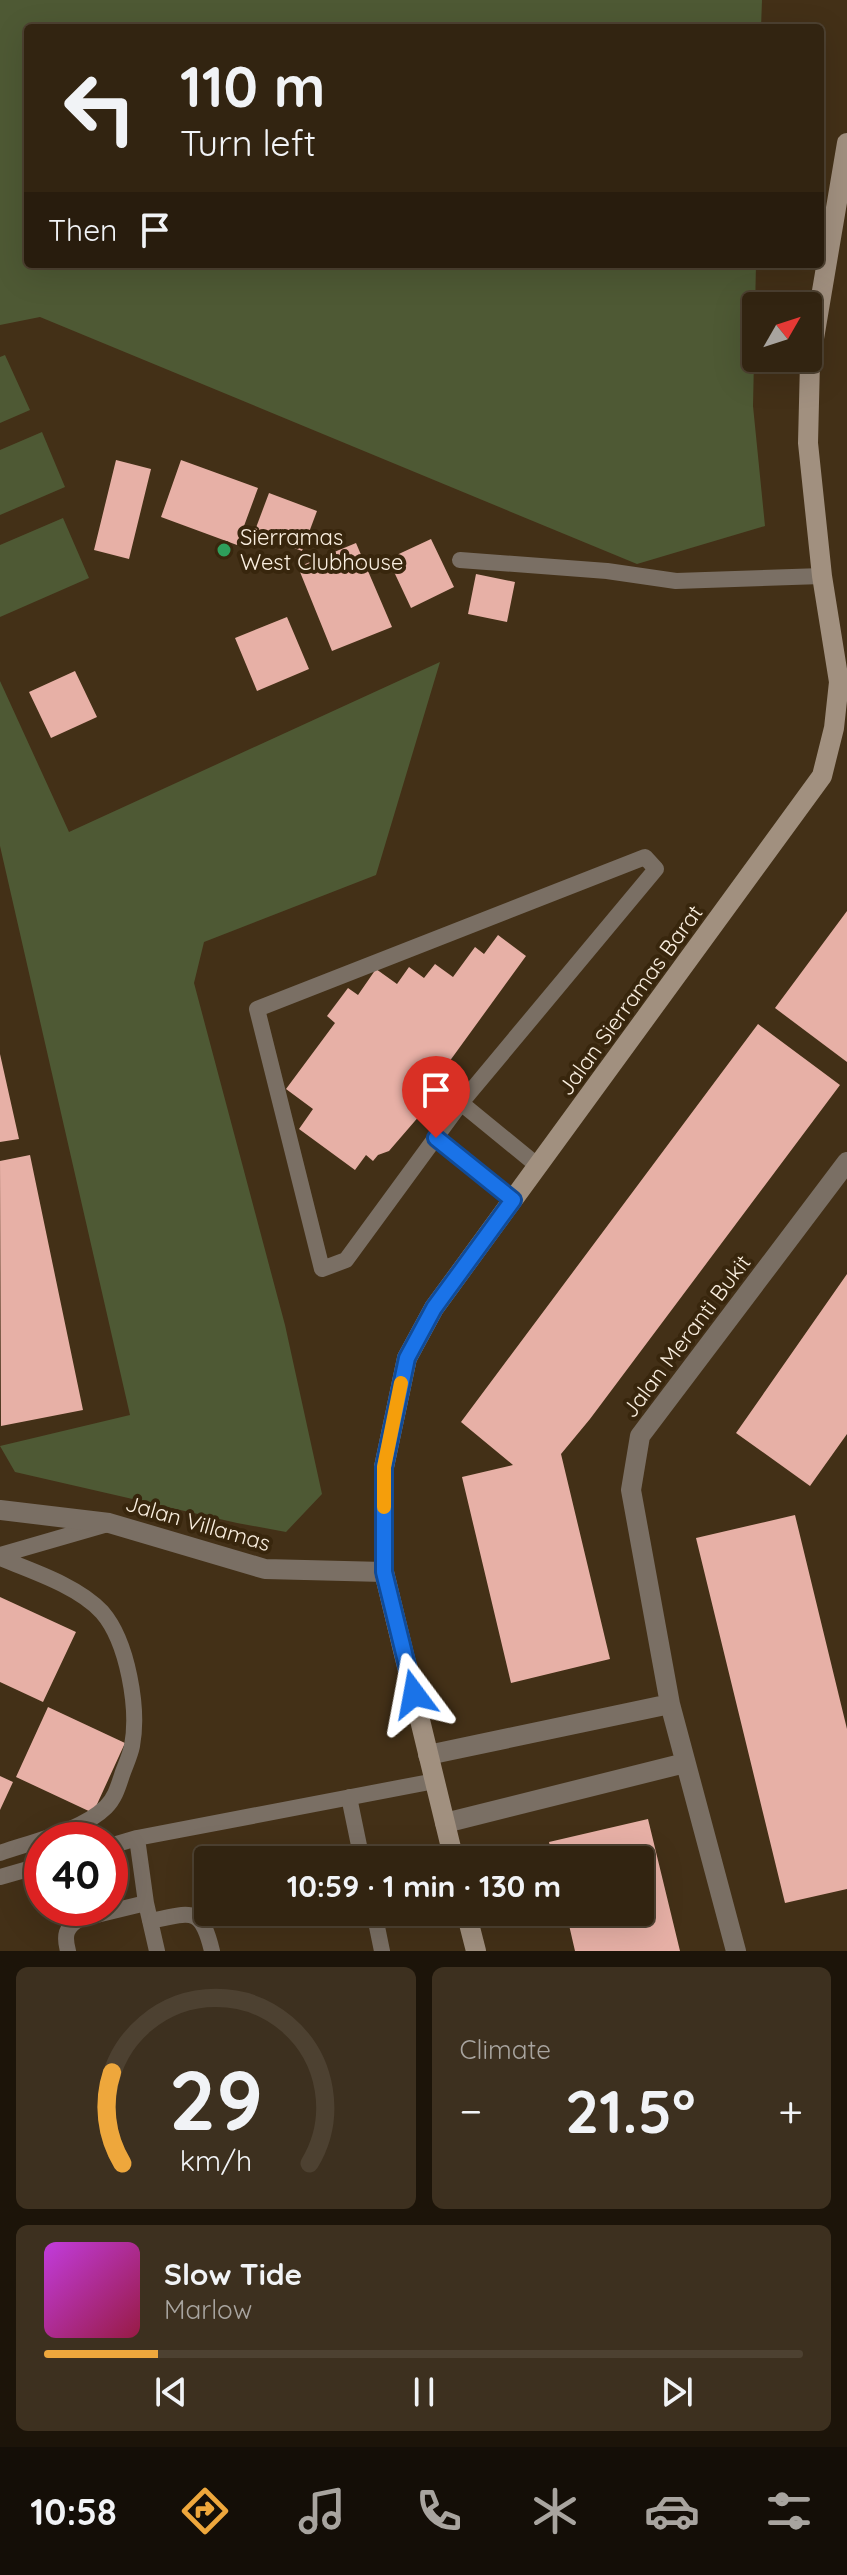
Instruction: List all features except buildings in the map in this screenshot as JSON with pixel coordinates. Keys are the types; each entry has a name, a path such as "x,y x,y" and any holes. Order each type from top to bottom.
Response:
{"street":[{"name":"Jalan Sierramas Barat","path":"451,1846 384,1572 384,1467 407,1358 434,1308 822,776 834,728 839,682 822,576 808,443 810,362 847,143"},
{"name":"Jalan Meranti Bukit","path":"736,1951 670,1704 631,1490 640,1436 847,1162"},
{"name":"Jalan Villamas","path":"0,1510 109,1523 265,1569 384,1572"},
{"path":"428,1755 670,1704"},
{"path":"445,1823 685,1763"},
{"path":"470,1926 476,1951"}],"lane":[{"path":"460,560 607,571 676,581 822,576"},
{"path":"645,857 656,869 461,1103 346,1260 322,1269 257,1009 645,857"},
{"path":"461,1103 538,1166"},
{"path":"436,1138 513,1200"},
{"path":"0,1557 109,1523"},
{"path":"0,1557 53,1579 102,1612 117,1638 129,1676 134,1706 132,1746 116,1795 105,1808 73,1827 0,1853"},
{"path":"128,1841 435,1781"},
{"path":"349,1797 359,1846"},
{"path":"137,1838 146,1903 157,1951"},
{"path":"0,1877 24,1870"},
{"path":"68,1951 65,1932 71,1924 146,1903"},
{"path":"150,1921 193,1915 201,1920 206,1929 212,1951"},
{"path":"377,1926 382,1951"}],"green space":[{"path":"0,0 762,0 761,24 24,24 24,268 756,268 755,292 742,292 742,372 754,372 753,406 765,526 637,564 40,317 0,325"},
{"path":"5,355 30,410 0,423 0,357"},
{"path":"42,432 65,487 0,515 0,450"},
{"path":"63,518 89,578 0,617 0,545"},
{"path":"440,662 376,875 204,942 194,983 285,1325 322,1494 286,1532 15,1472 0,1446 130,1415 0,846 0,681 69,832"}],"slow traffic":[{"path":"384,1507 384,1467 401,1383"}],"place":[{"name":"Sierramas West Clubhouse","path":"224,550"}],"route":[{"path":"414,1694 384,1572 384,1467 407,1358 434,1308 513,1200 436,1138"}]}
